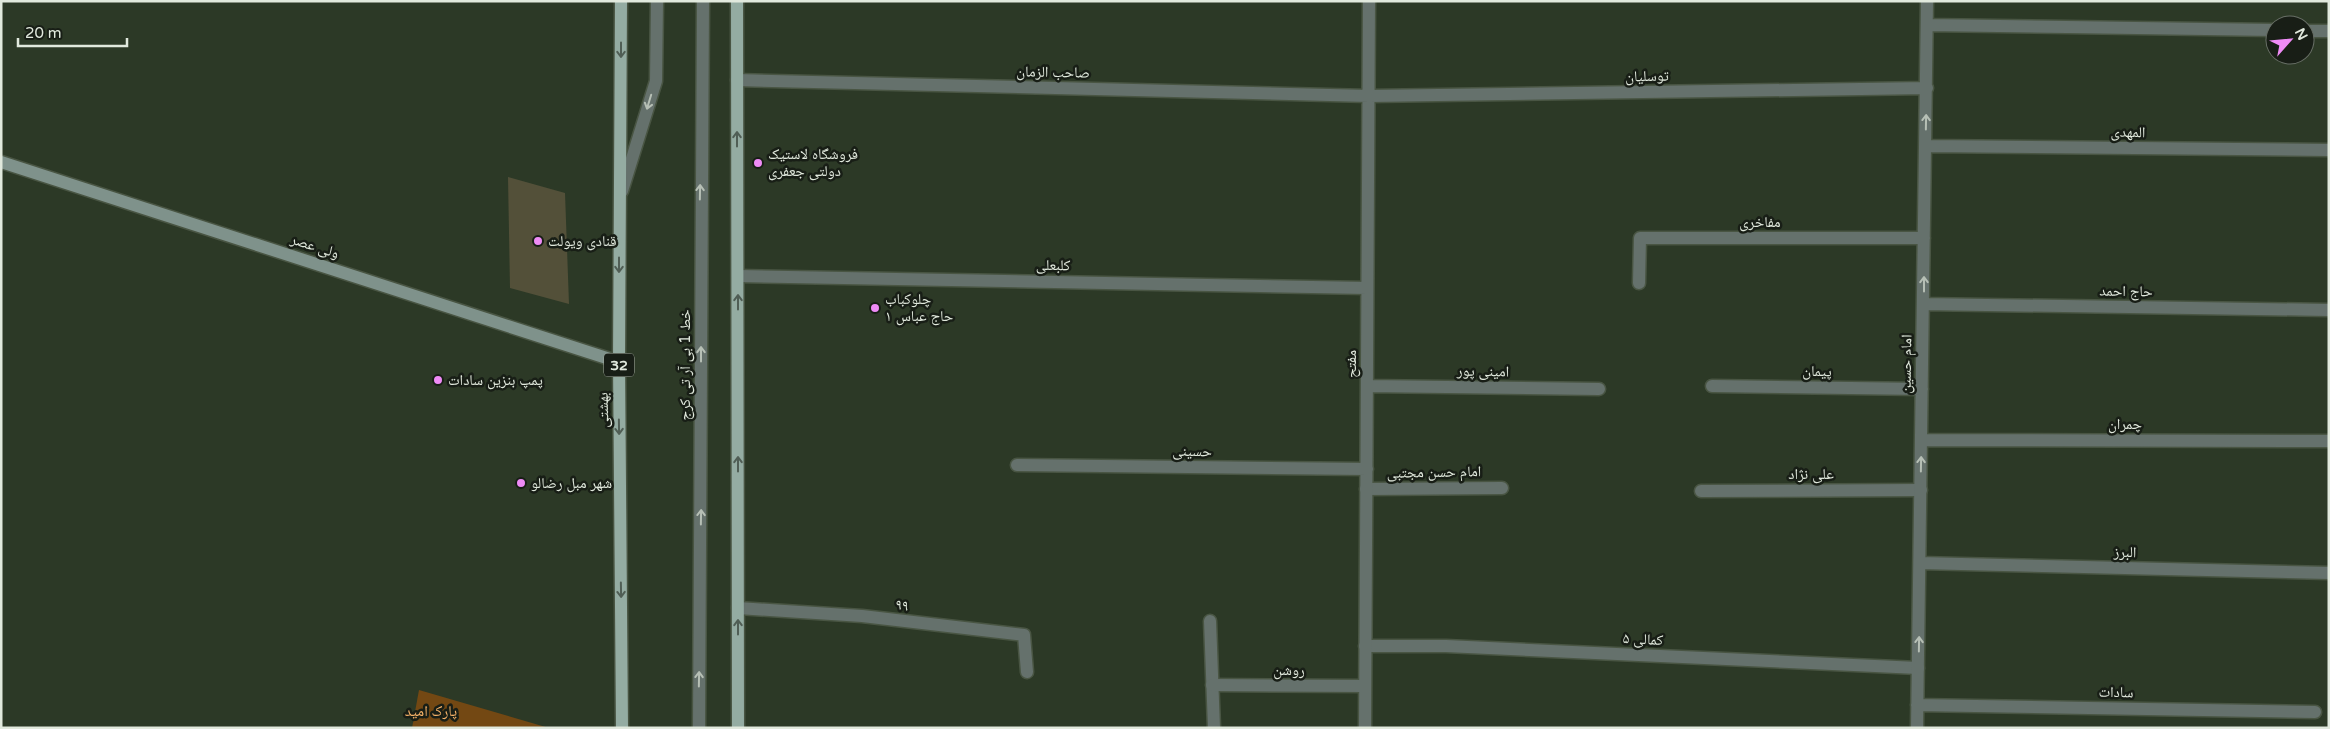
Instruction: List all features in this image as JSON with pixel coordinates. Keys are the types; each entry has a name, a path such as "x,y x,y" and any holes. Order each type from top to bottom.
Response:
{"main road":[{"name":"بهشتی","path":"621,1 619,362 622,728"},
{"path":"737,1 738,728"}],"street":[{"path":"620,197 656,81 656,1"},
{"name":"خط 1 بی آر تی کرج","path":"699,728 703,1"},
{"name":"مفتح","path":"1365,728 1369,1"},
{"name":"امام حسین","path":"1917,728 1928,1"},
{"path":"1927,25 2265,30"},
{"path":"2315,31 2329,31"},
{"name":"صاحب الزمان","path":"737,80 1368,96"},
{"name":"توسلیان","path":"1368,96 1927,88"},
{"name":"المهدی","path":"1926,146 2329,150"},
{"name":"ولی عصر","path":"1,162 619,362"},
{"name":"مفاخری","path":"1639,283 1640,238 1924,238"},
{"name":"کلبعلی","path":"738,276 1367,288"},
{"name":"حاج احمد","path":"1924,304 2329,310"},
{"name":"امینی پور","path":"1367,386 1599,388"},
{"name":"پیمان","path":"1712,386 1922,389"},
{"name":"چمران","path":"1922,440 2329,441"},
{"name":"حسینی","path":"1017,465 1367,469"},
{"name":"امام حسن مجتبی","path":"1366,489 1502,488"},
{"name":"علی نژاد","path":"1701,491 1921,490"},
{"name":"البرز","path":"1920,563 2329,573"},
{"name":"۹۹","path":"738,608 862,616 1024,635 1027,672"},
{"path":"1210,621 1214,728"},
{"name":"۵ کمالی","path":"1365,646 1456,647 1918,668"},
{"name":"روشن","path":"1212,685 1365,686"},
{"name":"سادات","path":"1918,705 2315,712"}],"green space":[{"name":"پارک امید","path":"419,690 549,728 412,728"}],"building":[{"name":"قنادی ویولت","path":"508,177 565,193 569,304 510,288"}],"place":[{"name":"فروشگاه لاستیک دولتی جعفری","path":"758,163"},
{"name":"قنادی ویولت","path":"538,241"},
{"name":"چلوکباب حاج عباس ۱","path":"875,308"},
{"name":"پمپ بنزین سادات","path":"438,380"},
{"name":"شهر مبل رضالو","path":"521,483"}]}
